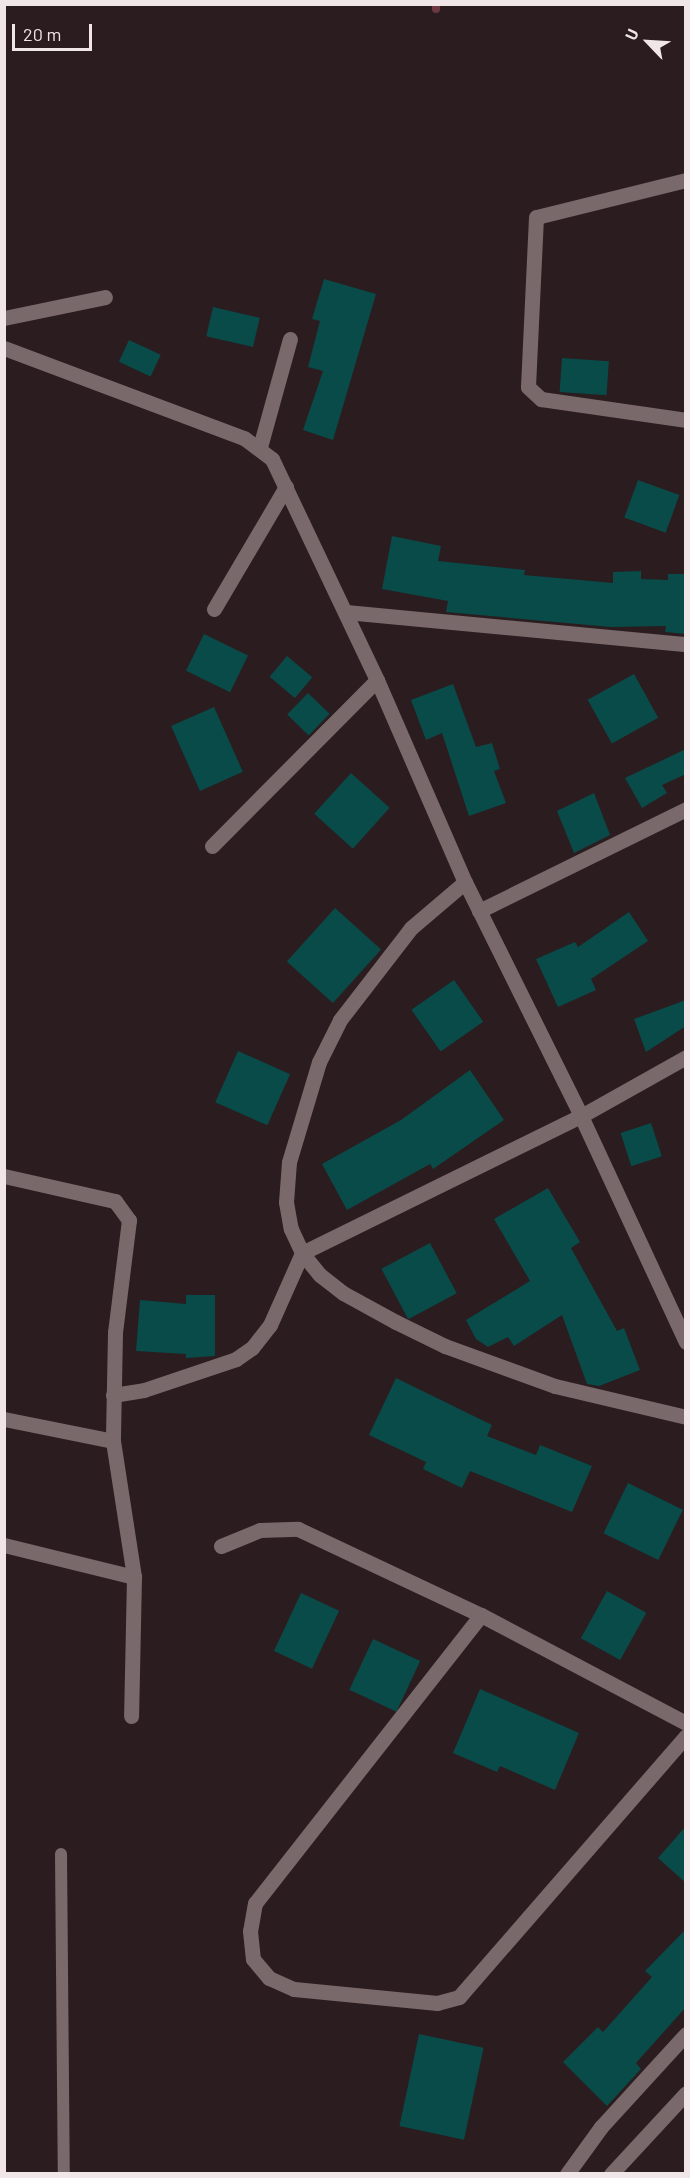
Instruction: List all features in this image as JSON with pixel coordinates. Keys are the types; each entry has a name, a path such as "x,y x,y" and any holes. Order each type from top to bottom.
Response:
{"street":[{"path":"686,180 536,218 528,387 541,399 686,420"},
{"path":"4,318 105,297"},
{"path":"260,447 290,339"},
{"path":"4,348 260,447 272,459 346,612 465,882 581,1116 686,1342"},
{"path":"214,609 286,487"},
{"path":"346,612 686,644"},
{"path":"212,846 377,680"},
{"path":"479,911 686,809"},
{"path":"465,882 411,928 379,965 340,1020 319,1062 289,1162 286,1202 291,1228 302,1253 343,1293 445,1346 555,1386 686,1417"},
{"path":"113,1395 144,1390 236,1359 252,1348 270,1325 302,1253 581,1116 686,1057"},
{"path":"4,1176 115,1201 124,1210 129,1220 116,1332 112,1441 134,1577 130,1716"},
{"path":"4,1419 112,1441"},
{"path":"221,1546 260,1530 298,1529 481,1615 686,1724"},
{"path":"4,1545 134,1577"},
{"path":"481,1615 255,1903 250,1931 253,1959 269,1978 294,1989 437,2003 459,1997 686,1736"},
{"path":"567,2174 601,2127 686,2034"},
{"path":"611,2174 686,2093"}],"lane":[{"path":"61,1854 64,2174"}],"building":[{"path":"324,279 376,294 333,440 303,430 323,371 308,367 320,321 312,319"},
{"path":"213,307 260,318 253,347 206,336"},
{"path":"129,340 161,355 151,377 119,362"},
{"path":"562,358 609,361 607,395 560,392"},
{"path":"638,480 679,495 666,533 624,518"},
{"path":"392,536 441,546 438,561 525,570 524,575 613,583 613,572 641,571 641,579 668,580 668,574 686,574 686,634 665,632 666,626 611,627 446,612 448,601 382,589"},
{"path":"204,634 248,655 230,692 186,671"},
{"path":"287,656 312,677 295,698 270,677"},
{"path":"634,674 658,718 612,743 588,700"},
{"path":"453,684 476,747 492,743 500,769 494,771 506,803 469,816 442,733 426,740 411,700"},
{"path":"308,693 330,714 309,735 287,715"},
{"path":"214,707 243,772 200,791 171,726"},
{"path":"686,749 686,774 662,785 667,793 642,808 625,778"},
{"path":"351,773 390,808 353,849 314,814"},
{"path":"594,793 610,835 574,853 557,811"},
{"path":"335,908 381,949 333,1003 287,962"},
{"path":"629,912 648,941 591,979 596,990 558,1007 536,959 575,942 578,947"},
{"path":"454,980 483,1022 441,1052 411,1010"},
{"path":"686,1000 686,1026 646,1052 634,1019"},
{"path":"238,1051 290,1074 267,1125 215,1102"},
{"path":"470,1070 504,1120 433,1169 430,1164 347,1210 322,1164 401,1120"},
{"path":"651,1123 662,1156 631,1166 621,1133"},
{"path":"548,1188 580,1242 571,1248 617,1331 624,1328 640,1370 599,1386 587,1384 562,1315 514,1346 508,1337 488,1347 476,1339 466,1320 530,1281 494,1219"},
{"path":"430,1243 457,1293 408,1319 381,1269"},
{"path":"186,1295 215,1295 215,1356 186,1358 186,1354 136,1351 140,1300 186,1304"},
{"path":"396,1378 492,1425 487,1436 536,1455 540,1445 592,1466 572,1512 470,1471 462,1488 423,1469 426,1462 369,1435"},
{"path":"628,1483 683,1510 658,1560 603,1533"},
{"path":"607,1591 646,1613 620,1660 581,1638"},
{"path":"301,1593 339,1611 312,1669 274,1651"},
{"path":"373,1639 420,1661 396,1712 349,1690"},
{"path":"480,1689 579,1733 555,1790 500,1766 497,1772 453,1753"},
{"path":"686,1826 686,1883 658,1858"},
{"path":"686,1929 686,2007 636,2063 641,2069 607,2106 563,2062 598,2027 603,2032 652,1977 645,1971"},
{"path":"419,2034 484,2048 464,2140 399,2126"}],"waterway":[{"path":"436,4 436,9"}]}
